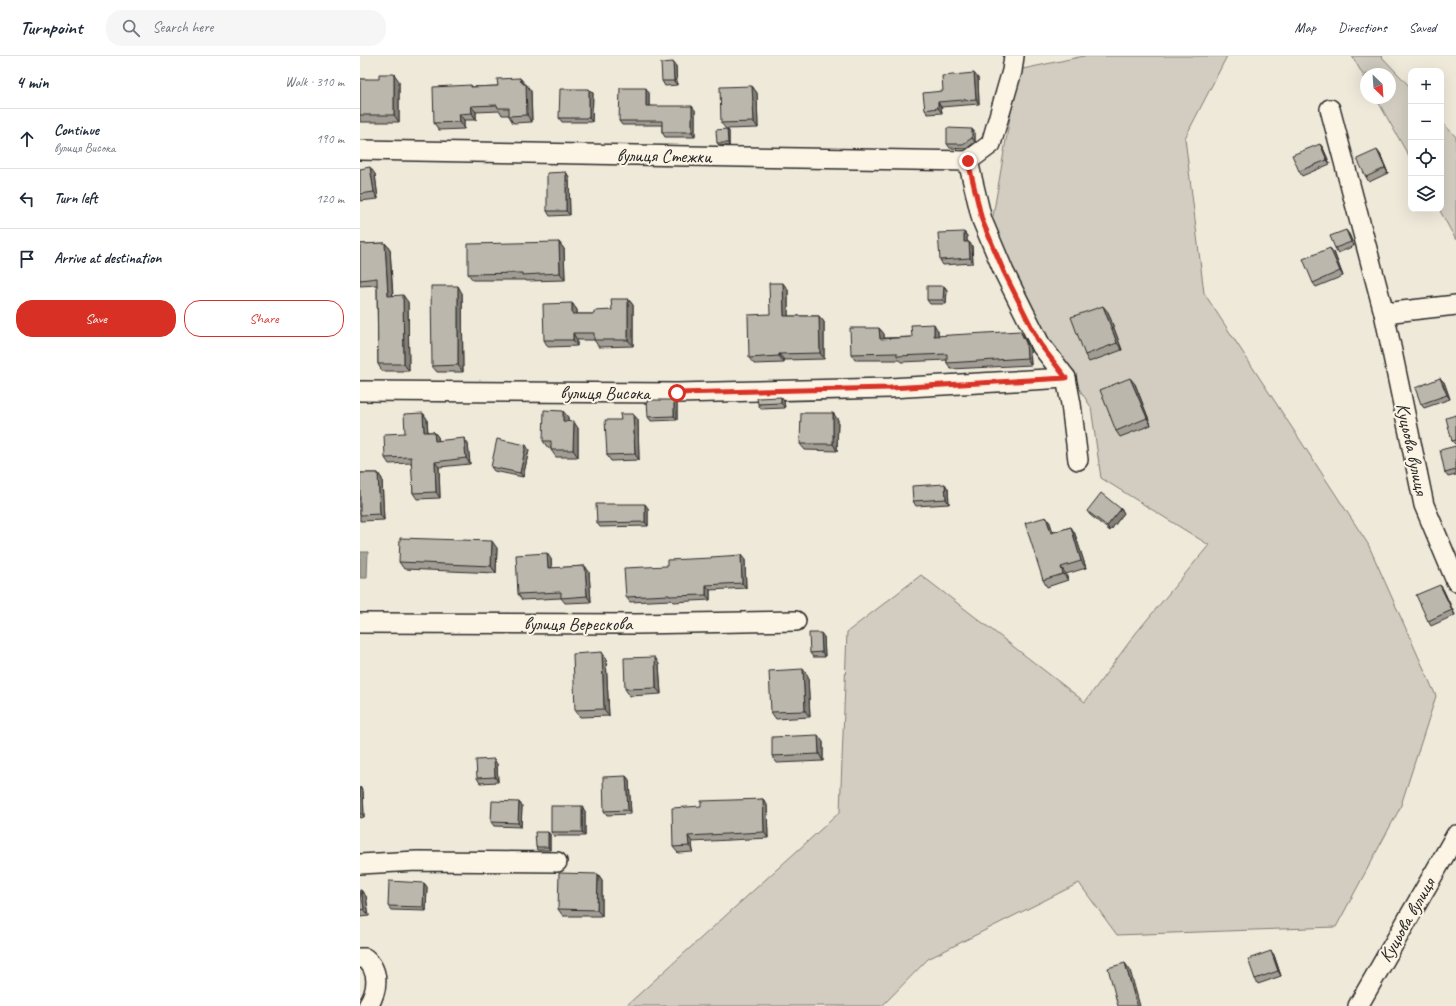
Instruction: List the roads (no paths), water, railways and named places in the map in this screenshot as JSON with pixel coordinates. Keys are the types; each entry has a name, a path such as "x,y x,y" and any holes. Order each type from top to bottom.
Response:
{"street":[{"path":"1014,56 1012,71 992,144 968,161 982,220 1004,272 1040,344 1066,378 1078,460"},
{"name":"Куцьова вулиця","path":"1330,109 1384,312 1424,505 1456,581"},
{"name":"вулиця Стежки","path":"360,150 968,161"},
{"path":"1384,312 1456,305"},
{"name":"вулиця Висока","path":"360,392 677,393 890,388 1066,378"},
{"name":"вулиця Верескова","path":"360,624 637,624 796,621"},
{"name":"Куцьова вулиця","path":"1358,1006 1456,835"},
{"path":"360,864 417,861 557,862"},
{"path":"360,958 365,958 371,963 376,972 375,985 368,1006"}]}
